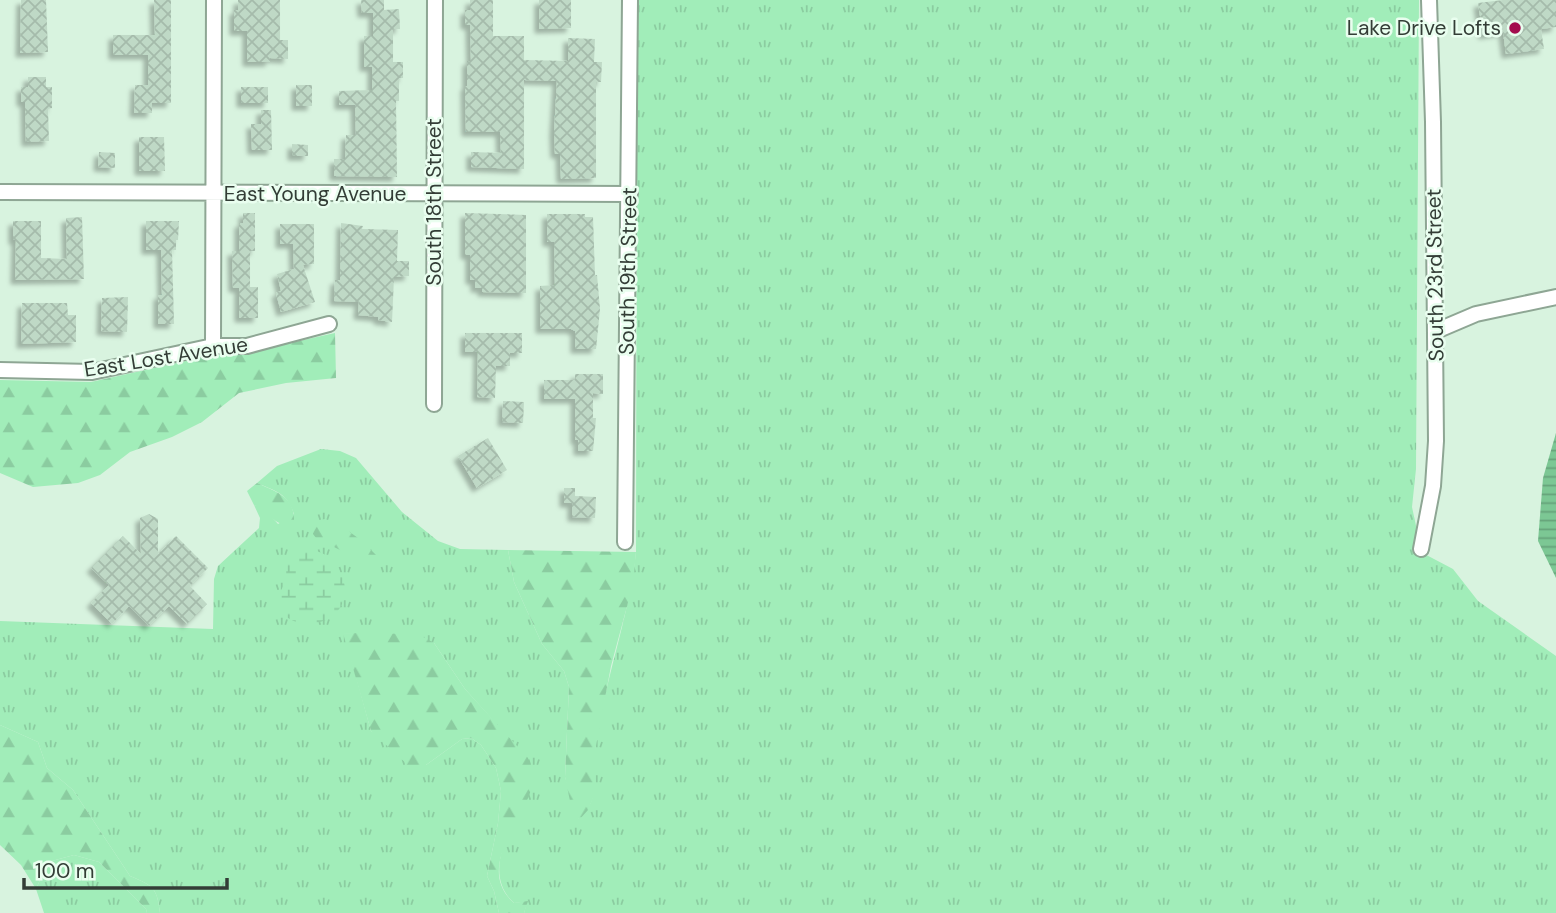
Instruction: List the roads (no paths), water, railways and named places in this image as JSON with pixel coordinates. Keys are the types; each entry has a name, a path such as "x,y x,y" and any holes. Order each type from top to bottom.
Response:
{"street":[{"path":"213,346 214,0"},
{"name":"South 18th Street","path":"434,404 435,0"},
{"name":"South 19th Street","path":"625,542 630,0"},
{"name":"South 23rd Street","path":"1421,549 1433,486 1436,441 1429,0"},
{"name":"East Young Avenue","path":"0,192 630,194"},
{"path":"1436,331 1476,314 1556,297"},
{"name":"East Lost Avenue","path":"0,370 92,372 213,346 247,346 329,324"}],"place":[{"name":"Lake Drive Lofts","path":"1515,28"}]}
